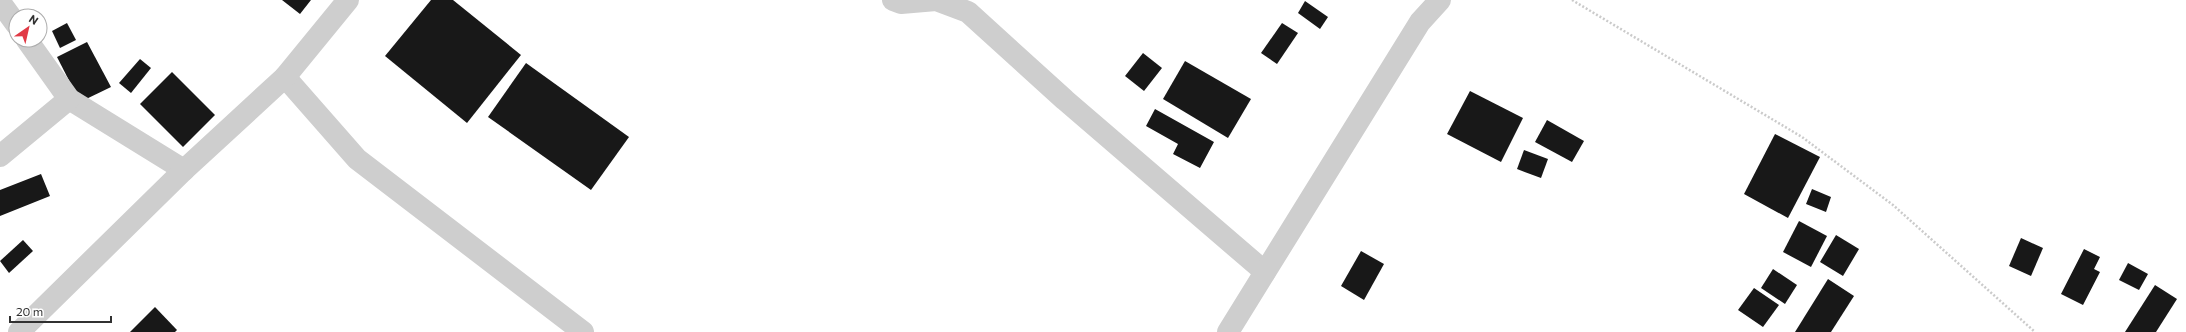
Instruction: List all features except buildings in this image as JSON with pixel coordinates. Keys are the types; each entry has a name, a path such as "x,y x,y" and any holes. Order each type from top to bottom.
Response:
{"street":[{"path":"19,332 184,170 285,77 348,0"},
{"path":"893,0 901,3 936,0 968,12 1065,100 1265,272"},
{"path":"1228,332 1420,22 1440,0"},
{"path":"0,2 8,13"},
{"path":"33,48 69,99 184,170"},
{"path":"285,77 357,159 557,324 583,332"},
{"path":"0,156 69,99"}],"path":[{"path":"1572,0 1802,137 1893,205 2035,332"}]}
